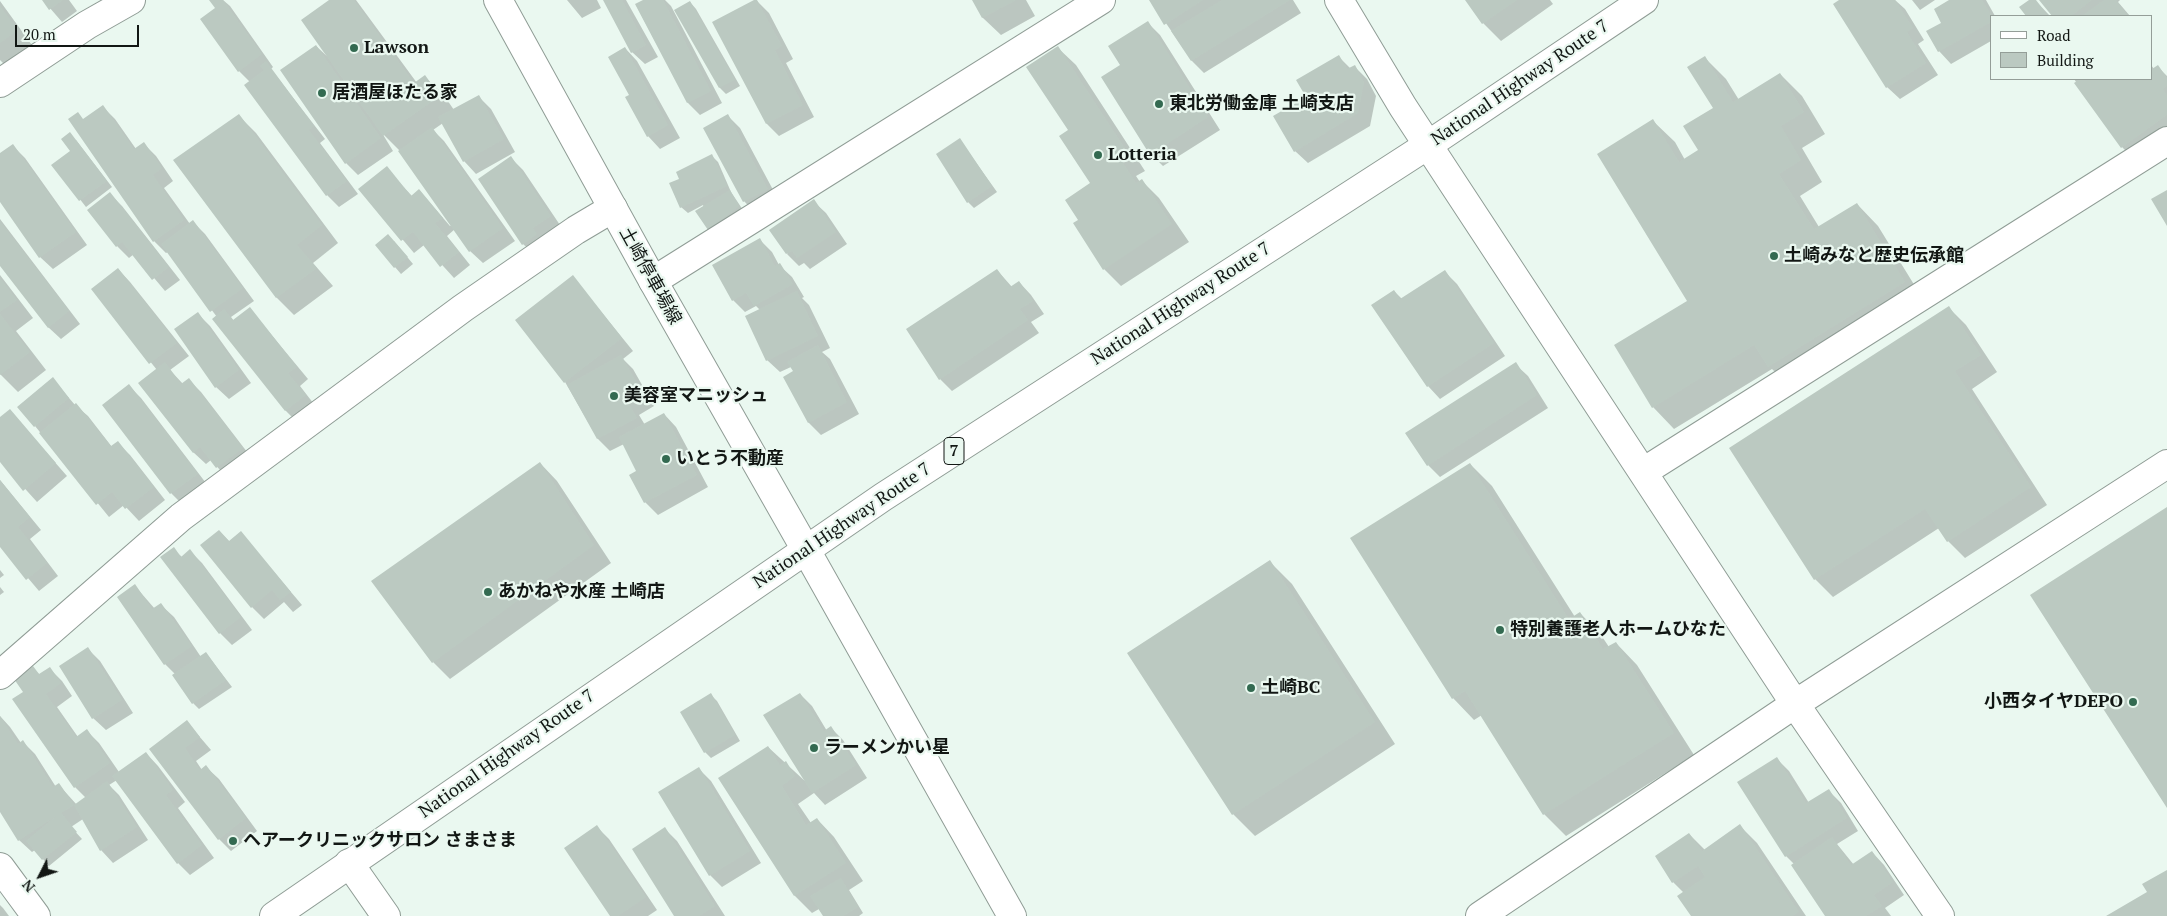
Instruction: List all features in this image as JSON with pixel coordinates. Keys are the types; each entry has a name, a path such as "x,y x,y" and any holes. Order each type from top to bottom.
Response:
{"main road":[{"path":"0,84 87,25 131,0"},
{"name":"土崎停車場線","path":"498,0 653,282 1012,916"},
{"path":"653,282 1101,0"},
{"path":"1339,0 1428,145 1796,704 1940,916"},
{"name":"National Highway Route 7","path":"274,916 883,497 1428,145 1644,0"},
{"path":"1643,472 2167,141"},
{"path":"0,675 181,517 463,308 576,230 613,208"},
{"path":"1480,916 1796,704 2167,464"},
{"path":"349,864 386,916"},
{"path":"0,866 36,916"}],"building":[{"path":"42,0 63,0 49,10"},
{"path":"209,0 223,0 262,54 238,72 200,19 215,8"},
{"name":"Lawson","path":"329,0 354,0 414,83 425,75 440,96 383,136 301,20"},
{"path":"603,0 622,0 646,45 631,53"},
{"path":"643,0 663,0 711,91 687,103 635,4"},
{"path":"757,0 782,46 775,50 803,105 766,124 712,22"},
{"path":"972,0 1016,0 982,18"},
{"path":"1149,0 1203,0 1164,25"},
{"path":"1222,0 1290,0 1191,61 1171,31"},
{"path":"1465,0 1517,0 1482,24"},
{"path":"1839,0 1895,0 1913,28 1907,32 1926,63 1886,88 1833,4"},
{"path":"1949,0 1982,0 1991,15 1990,23 1938,52 1926,31 1941,23 1934,9"},
{"path":"2029,0 2036,0 2047,15 2025,15 2019,7"},
{"path":"2039,0 2092,0 2072,15 2051,15"},
{"path":"2104,0 2116,0 2127,15 2083,15"},
{"path":"690,1 735,80 719,88 674,10"},
{"path":"0,6 18,30 0,43"},
{"path":"1148,21 1208,117 1150,155 1101,77 1120,65 1108,46"},
{"path":"316,45 381,138 345,164 280,70"},
{"name":"Lotteria","path":"1058,46 1128,153 1120,158 1136,183 1142,179 1172,224 1103,270 1073,223 1078,220 1065,200 1090,183 1059,136 1068,130 1026,67"},
{"path":"625,47 668,125 647,137 625,97 629,95 608,57"},
{"path":"1339,55 1347,69 1355,65 1364,82 1358,113 1294,152 1273,116 1306,97 1296,80"},
{"name":"土崎みなと歴史伝承館","path":"1705,56 1733,102 1780,73 1804,112 1781,126 1801,160 1779,174 1814,229 1857,203 1905,282 1768,367 1754,345 1652,408 1614,345 1687,301 1597,154 1653,119 1679,162 1698,150 1683,126 1713,108 1687,67"},
{"path":"266,61 314,126 309,130 347,181 326,196 244,85 264,70 260,66"},
{"path":"2158,65 2167,78 2167,86 2163,89 2167,95 2167,115 2121,148 2074,83 2078,80 2152,80 2152,69"},
{"path":"479,95 504,139 463,162 438,117"},
{"path":"103,105 134,149 144,142 162,168 153,175 184,220 153,242 68,119 78,112 83,119"},
{"path":"239,114 322,225 297,245 317,268 276,298 173,160"},
{"path":"728,114 768,189 743,202 703,128"},
{"path":"432,127 503,228 469,252 398,151"},
{"path":"70,132 107,181 79,201 51,165 70,151 61,139"},
{"path":"960,138 992,186 967,203 936,154"},
{"path":"13,144 76,232 39,258 0,202 0,153"},
{"path":"712,154 727,186 680,208 669,183 679,179 676,172"},
{"path":"511,156 551,216 533,228 537,234 522,245 478,179"},
{"path":"387,166 411,196 419,189 443,218 435,223 459,252 440,267 413,232 401,241 358,189"},
{"path":"730,190 739,206 708,230 695,211"},
{"path":"2167,190 2167,226 2151,199"},
{"path":"110,192 169,267 152,280 122,242 116,247 87,210"},
{"path":"814,199 836,232 797,258 792,251 786,254 769,230"},
{"path":"193,220 243,288 210,312 161,244"},
{"path":"0,221 69,311 48,328 0,266"},
{"path":"388,234 408,257 394,268 375,245"},
{"path":"760,238 775,266 780,263 793,284 754,306 746,293 732,301 712,265"},
{"path":"118,268 177,343 149,364 91,289"},
{"path":"997,269 1010,287 1019,281 1033,301 1020,309 1028,320 939,380 906,329"},
{"path":"1445,270 1494,343 1427,387 1371,305 1394,290 1400,299"},
{"path":"573,275 622,338 564,383 515,320"},
{"path":"0,278 17,300 0,312"},
{"path":"797,291 818,336 766,361 745,316"},
{"path":"1949,306 1981,355 1955,371 2031,487 1947,542 1925,509 1814,580 1729,448"},
{"path":"250,307 297,367 288,373 306,395 285,411 212,319 224,309 233,320"},
{"path":"198,312 239,370 215,388 174,329"},
{"path":"0,314 30,352 0,375"},
{"path":"818,345 847,402 808,423 783,377 793,371 787,362"},
{"path":"621,355 643,394 628,402 637,418 597,439 567,385"},
{"path":"165,362 181,384 189,378 243,448 216,468 200,447 193,453 138,383"},
{"path":"1516,362 1537,395 1427,466 1405,433"},
{"path":"53,377 69,398 34,427 17,407"},
{"path":"129,384 198,474 170,494 102,405"},
{"path":"76,403 111,446 118,441 154,487 125,509 112,492 96,505 39,433"},
{"path":"10,409 56,463 23,491 0,462 0,417"},
{"path":"664,413 697,475 644,503 629,475 636,471 619,437"},
{"path":"540,462 594,545 432,663 371,581"},
{"name":"特別養護老人ホームひなた","path":"1470,463 1569,619 1580,612 1603,649 1616,642 1674,733 1543,815 1465,691 1452,699 1350,538"},
{"path":"0,480 30,517 18,527 47,563 26,580 0,547"},
{"name":"小西タイヤDEPO","path":"2167,507 2167,808 2030,595"},
{"path":"219,530 229,541 241,531 291,592 280,600 272,590 251,608 200,545"},
{"path":"174,547 181,557 190,549 241,617 219,634 160,557"},
{"name":"土崎BC","path":"1270,560 1375,722 1232,815 1127,653"},
{"path":"135,584 152,609 161,603 192,646 164,665 117,597"},
{"path":"88,647 122,700 92,719 59,666"},
{"path":"206,652 226,680 192,704 172,675"},
{"path":"33,666 39,674 50,667 61,683 46,694 76,737 87,729 110,763 74,788 12,699 23,692 14,679"},
{"path":"711,693 735,735 704,753 680,712"},
{"name":"ラーメンかい星","path":"800,693 824,731 831,726 856,765 812,793 763,715"},
{"path":"0,716 18,744 23,740 53,787 59,783 74,805 61,813 77,832 42,860 26,841 56,816 18,841 0,812"},
{"path":"187,720 200,737 185,748 200,770 206,765 246,818 218,840 149,749"},
{"path":"768,746 780,765 786,761 795,776 782,786 806,825 817,818 846,863 794,896 718,778"},
{"path":"146,752 173,790 166,795 202,845 177,864 112,776"},
{"path":"1777,757 1806,803 1829,789 1847,818 1785,857 1737,782"},
{"path":"699,767 750,851 709,876 658,792"},
{"path":"107,781 137,827 100,851 74,805"},
{"path":"1740,824 1799,912 1792,916 1691,916 1677,896 1705,877 1698,866 1672,883 1655,856 1689,833 1702,851"},
{"path":"597,825 646,897 618,916 610,916 564,848"},
{"path":"665,827 715,906 699,916 674,916 632,849"},
{"path":"1832,837 1851,865 1872,851 1893,882 1874,895 1882,906 1866,916 1825,916 1791,865"},
{"path":"2167,870 2167,916 2106,916 2147,892 2142,884"},
{"path":"841,878 858,907 843,916 823,916 810,896"}],"place":[{"name":"Lawson","path":"354,48"},
{"name":"居酒屋ほたる家","path":"322,93"},
{"name":"東北労働金庫 土崎支店","path":"1159,104"},
{"name":"Lotteria","path":"1098,155"},
{"name":"土崎みなと歴史伝承館","path":"1774,256"},
{"name":"美容室マニッシュ","path":"614,396"},
{"name":"いとう不動産","path":"666,459"},
{"name":"あかねや水産 土崎店","path":"488,592"},
{"name":"特別養護老人ホームひなた","path":"1500,630"},
{"name":"土崎BC","path":"1251,688"},
{"name":"小西タイヤDEPO","path":"2133,702"},
{"name":"ラーメンかい星","path":"814,748"},
{"name":"ヘアークリニックサロン さまさま","path":"233,841"}]}
